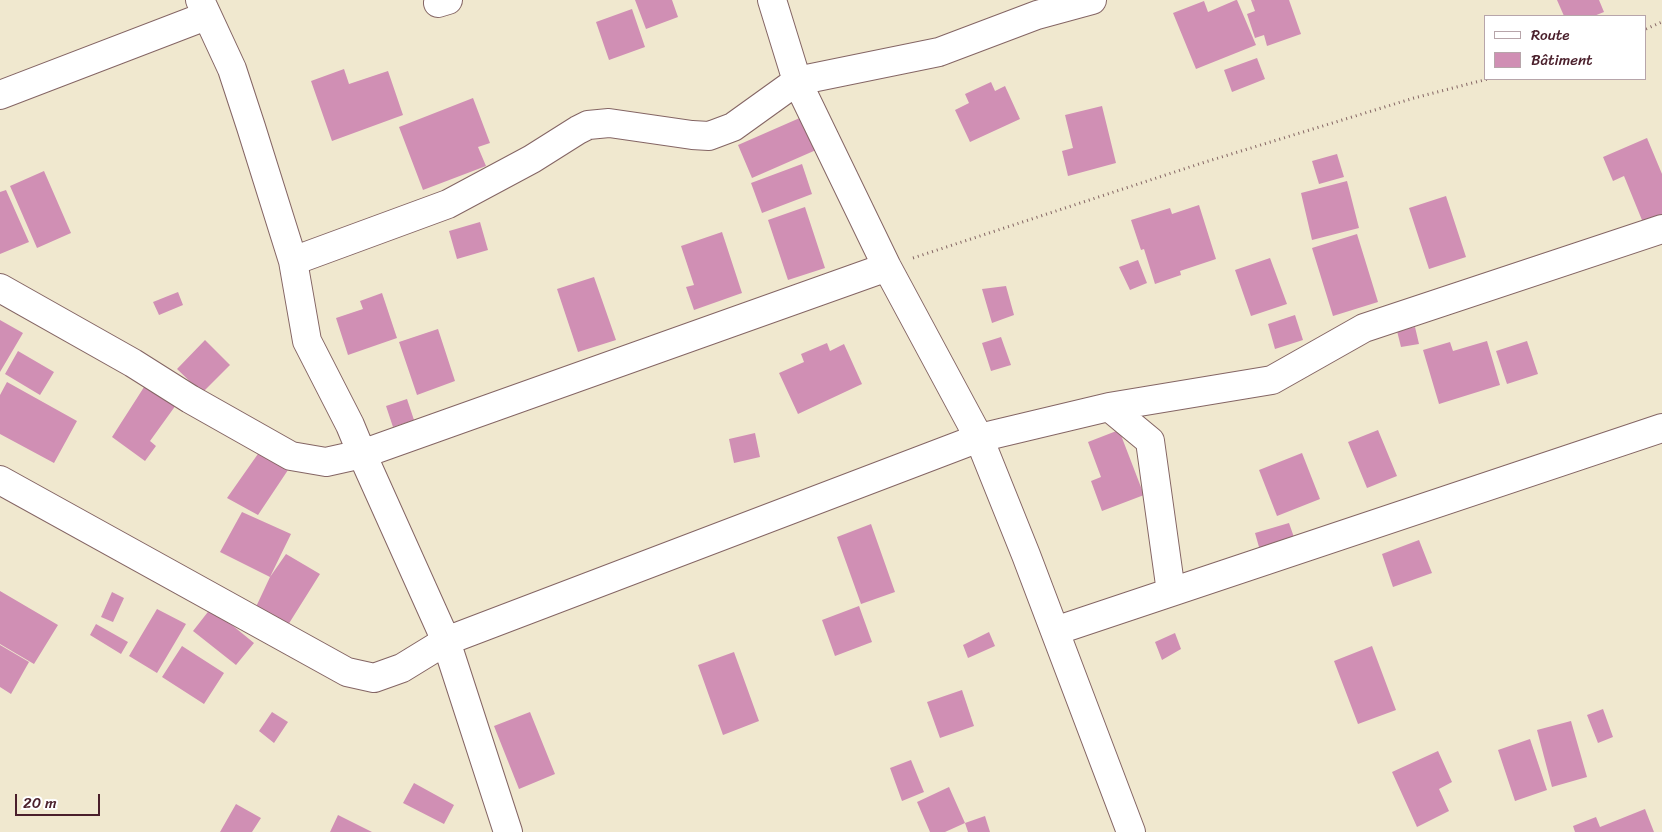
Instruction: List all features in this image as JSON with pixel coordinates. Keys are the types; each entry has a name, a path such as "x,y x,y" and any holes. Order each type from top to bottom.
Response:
{"street":[{"path":"772,0 797,81 887,267 979,438 1055,631 1123,830"},
{"path":"293,261 448,204 532,159 588,125 609,123 709,136 733,127 797,81 939,52 1037,15 1092,0"},
{"path":"0,95 203,8 232,69 293,261 307,341 350,425 446,641 508,832"},
{"path":"0,480 347,672 374,678 402,668 446,641 979,438 1109,407 1272,380 1364,328 1662,229"},
{"path":"0,288 133,363 190,399 291,456 326,462 362,454 887,267"},
{"path":"1109,407 1150,441 1171,592"},
{"path":"1055,631 1662,428"}],"path":[{"path":"1647,28 1662,22"},
{"path":"887,267 1212,161 1414,98 1484,80"}],"building":[{"path":"635,0 672,0 678,17 646,29"},
{"path":"1236,0 1256,45 1196,69 1173,13 1204,1 1208,12"},
{"path":"1251,0 1289,0 1301,34 1267,46 1264,35 1255,38 1247,14 1255,11"},
{"path":"1557,0 1599,0 1604,12 1596,15 1564,15"},
{"path":"632,9 645,47 609,60 596,22"},
{"path":"1257,58 1265,79 1232,92 1224,70"},
{"path":"344,69 349,84 388,71 403,115 332,141 311,81"},
{"path":"991,82 995,91 1005,86 1020,119 970,142 955,110 969,103 965,94"},
{"path":"473,98 490,143 478,147 486,166 423,190 399,127"},
{"path":"1102,106 1116,163 1068,176 1062,151 1073,148 1065,115"},
{"path":"802,117 816,150 752,178 738,145"},
{"path":"1647,138 1662,174 1662,218 1644,225 1624,176 1613,181 1603,157"},
{"path":"1337,154 1344,177 1319,184 1312,161"},
{"path":"802,164 812,194 762,213 751,183"},
{"path":"44,171 71,233 37,248 10,186"},
{"path":"1347,181 1359,228 1312,240 1301,193"},
{"path":"6,190 29,242 0,254 0,192"},
{"path":"1446,196 1466,257 1429,269 1409,208"},
{"path":"1199,205 1216,259 1180,271 1181,275 1155,284 1144,249 1141,250 1131,220 1170,208 1172,214"},
{"path":"805,207 825,268 788,280 768,220"},
{"path":"480,222 488,250 457,259 449,231"},
{"path":"722,232 742,293 694,310 686,287 694,285 681,246"},
{"path":"1357,234 1378,302 1333,316 1312,248"},
{"path":"1270,258 1287,304 1251,316 1235,270"},
{"path":"1138,260 1147,283 1130,290 1119,267"},
{"path":"594,277 616,340 578,352 557,289"},
{"path":"1006,286 1014,315 992,323 982,289"},
{"path":"178,292 183,305 159,315 153,302"},
{"path":"382,293 397,338 348,355 336,318 363,309 360,301"},
{"path":"1295,315 1303,340 1275,349 1268,324"},
{"path":"0,320 23,333 0,372"},
{"path":"1415,327 1419,344 1401,347 1397,331"},
{"path":"438,329 455,381 417,395 399,342"},
{"path":"1001,337 1011,365 991,371 982,343"},
{"path":"205,340 230,365 202,393 177,369"},
{"path":"1487,341 1500,385 1439,404 1423,350 1450,342 1453,351"},
{"path":"1527,341 1538,374 1507,384 1496,351"},
{"path":"827,343 830,351 844,344 862,384 798,414 779,373 804,362 801,354"},
{"path":"18,351 54,372 40,395 5,374"},
{"path":"7,382 77,421 54,463 0,434 0,395"},
{"path":"146,384 176,405 150,441 156,446 145,461 112,437"},
{"path":"407,399 414,420 393,427 386,406"},
{"path":"1119,430 1144,495 1102,511 1091,481 1101,477 1088,442"},
{"path":"1378,430 1397,476 1367,488 1348,442"},
{"path":"755,433 760,457 734,463 729,439"},
{"path":"260,451 288,470 258,515 227,498"},
{"path":"1302,453 1320,499 1277,516 1259,470"},
{"path":"242,512 291,534 270,577 220,552"},
{"path":"1289,523 1296,543 1261,554 1255,533"},
{"path":"871,524 895,592 861,604 837,537"},
{"path":"1419,540 1432,573 1393,587 1382,554"},
{"path":"286,554 320,574 288,625 255,609 270,577"},
{"path":"0,591 58,625 34,664 0,644"},
{"path":"112,592 124,598 113,622 101,617"},
{"path":"859,606 872,642 835,656 822,620"},
{"path":"211,608 254,643 236,665 193,631"},
{"path":"157,609 186,624 157,673 129,656"},
{"path":"96,624 128,642 121,654 90,635"},
{"path":"989,632 995,646 968,658 963,645"},
{"path":"1175,633 1181,649 1162,660 1155,642"},
{"path":"0,645 29,662 11,694 0,687"},
{"path":"182,646 224,673 204,704 162,677"},
{"path":"1372,646 1396,710 1358,724 1334,661"},
{"path":"734,652 759,721 723,735 698,665"},
{"path":"962,690 974,726 940,738 927,702"},
{"path":"1603,709 1613,737 1598,743 1587,715"},
{"path":"272,712 288,722 274,743 259,731"},
{"path":"530,712 555,774 519,789 494,726"},
{"path":"1571,721 1587,777 1552,787 1537,730"},
{"path":"1530,739 1547,790 1515,801 1498,750"},
{"path":"1438,751 1452,782 1439,789 1449,811 1417,827 1392,772"},
{"path":"911,760 924,792 902,801 890,768"},
{"path":"414,783 454,805 444,824 403,803"},
{"path":"949,787 965,823 945,832 930,832 917,802"},
{"path":"236,804 261,818 252,832 220,832"},
{"path":"1645,809 1654,832 1575,832 1573,826 1596,817 1600,827"},
{"path":"338,815 372,832 330,832"},
{"path":"985,816 990,832 968,832 965,823"}]}
